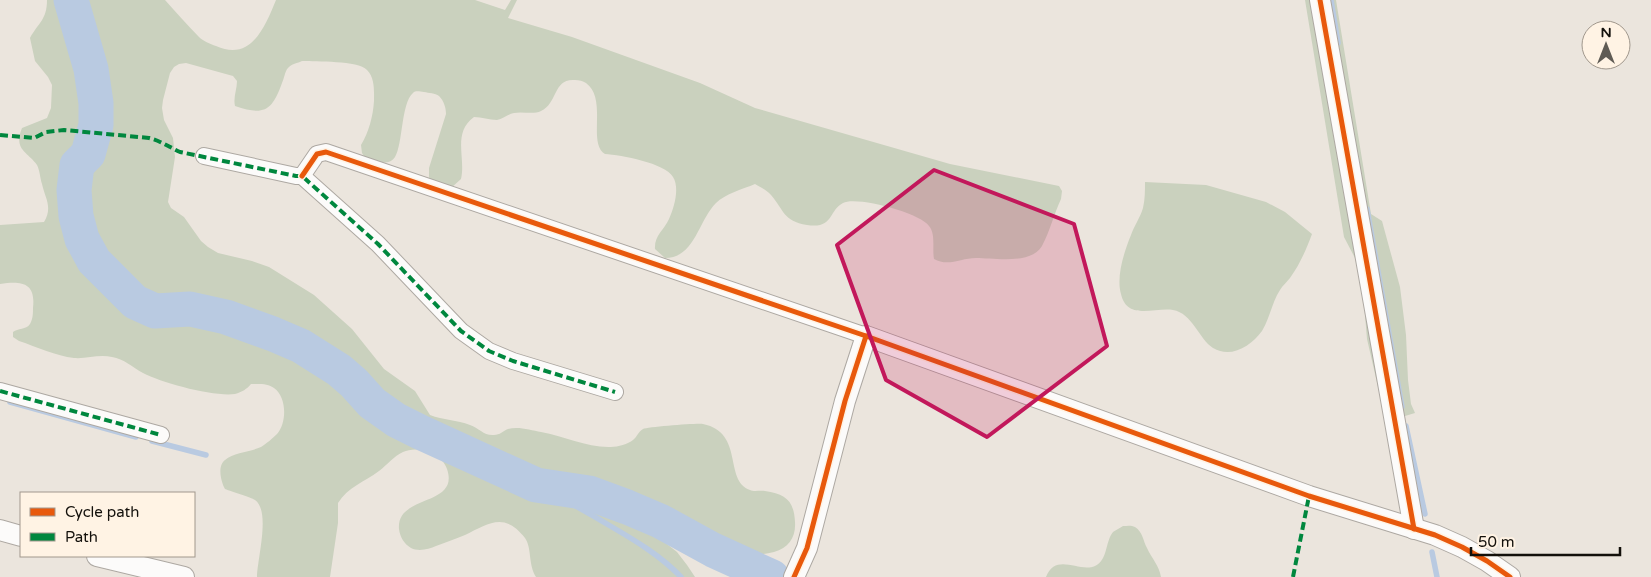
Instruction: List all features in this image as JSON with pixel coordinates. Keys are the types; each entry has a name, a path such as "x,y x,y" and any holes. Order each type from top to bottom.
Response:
{"street":[{"path":"1320,0 1414,529"},
{"path":"302,176 317,154 326,152 936,360 1309,496 1414,529 1462,547 1510,577"},
{"path":"204,156 302,176 378,244 461,331 474,340 490,351 513,361 615,392"},
{"path":"794,577 806,548 845,401 866,336"},
{"path":"0,392 161,434"},
{"path":"0,530 20,536"},
{"path":"101,557 184,577"}],"highlighted area":[{"path":"934,170 1074,224 1107,346 987,437 886,380 837,245"}],"green space":[{"path":"47,0 165,0 201,38 228,50 247,46 255,39 267,21 276,0 475,0 505,10 511,0 517,0 508,18 572,37 700,83 755,108 950,164 1059,186 1062,191 1061,199 1042,246 1030,256 1012,259 970,258 955,262 944,262 934,259 933,237 929,226 902,211 874,204 850,201 838,206 826,222 816,226 807,225 788,218 769,193 755,184 729,194 716,203 690,245 683,252 665,258 655,249 655,244 669,219 674,204 676,187 673,177 668,172 652,164 605,154 600,148 598,141 596,99 586,83 579,80 568,80 563,83 550,102 541,111 514,113 497,120 474,117 463,130 461,179 451,188 432,184 429,177 429,168 446,114 443,102 437,95 418,91 409,98 404,114 398,151 392,160 385,163 366,159 362,153 361,145 373,112 374,85 370,73 362,67 346,63 302,61 287,69 275,100 266,109 253,111 235,106 237,81 233,76 186,63 179,64 170,73 162,108 164,120 173,138 175,157 168,202 171,208 184,217 201,241 208,247 218,253 269,267 314,295 352,329 384,369 415,391 430,415 465,423 490,435 512,428 520,428 602,447 628,443 643,429 703,424 716,429 724,437 729,446 737,477 742,485 752,491 765,491 783,496 790,503 794,514 795,527 793,537 788,545 774,552 763,554 729,551 710,538 694,532 670,532 666,540 667,544 677,552 695,577 536,577 532,567 529,546 525,538 517,530 503,522 489,524 427,549 414,549 406,544 399,529 401,518 407,510 445,489 449,481 447,469 440,459 429,452 416,449 403,452 342,497 338,503 338,523 330,577 257,577 263,525 260,506 253,499 225,489 220,470 225,460 229,457 261,447 277,434 283,423 284,410 281,397 272,386 251,384 235,394 202,391 175,385 152,377 116,358 107,356 67,357 19,341 13,337 13,332 30,324 33,316 33,299 32,293 26,285 20,283 0,284 0,225 44,222 47,217 48,203 38,167 20,146 19,141 22,128 47,118 51,108 52,85 35,61 30,38 44,17"},
{"path":"1305,0 1336,0 1371,214 1382,221 1400,287 1406,335 1408,380 1411,404 1415,413 1395,419 1384,413 1367,339 1363,291 1355,258 1344,237"},
{"path":"1145,182 1206,185 1266,202 1285,212 1312,234 1297,267 1277,295 1262,331 1246,346 1234,351 1220,351 1208,344 1190,321 1180,312 1173,310 1135,310 1124,302 1119,280 1120,272 1128,242 1143,208"},
{"path":"1123,526 1134,526 1140,531 1159,569 1161,577 1046,577 1050,570 1062,564 1082,567 1095,566 1102,560 1110,536"}],"waterway":[{"path":"71,0 91,69 96,103 96,125 88,154 77,165 74,190 76,216 82,239 94,261 135,302 155,311 190,309 226,317 301,346 339,370 372,403 396,420 420,432 536,485 589,493 627,507 660,521 713,550 772,577"},
{"path":"1331,0 1338,43"},
{"path":"1367,209 1402,407"},
{"path":"10,402 136,437"},
{"path":"1406,426 1425,514"},
{"path":"152,441 206,455"},
{"path":"536,485 639,543 665,562 681,577"},
{"path":"1432,552 1437,577"}],"marked path":[{"path":"0,135 34,138 46,132 64,130 149,138 180,152 302,176 378,244 461,331 489,351 513,361 615,392"},
{"path":"0,391 161,435"},
{"path":"1293,577 1309,496"}],"cycle path":[{"path":"1320,0 1414,529"},
{"path":"302,176 317,154 326,152 866,336"},
{"path":"794,577 807,548 845,401 866,336 1309,496 1435,535 1462,547 1510,577"}]}
